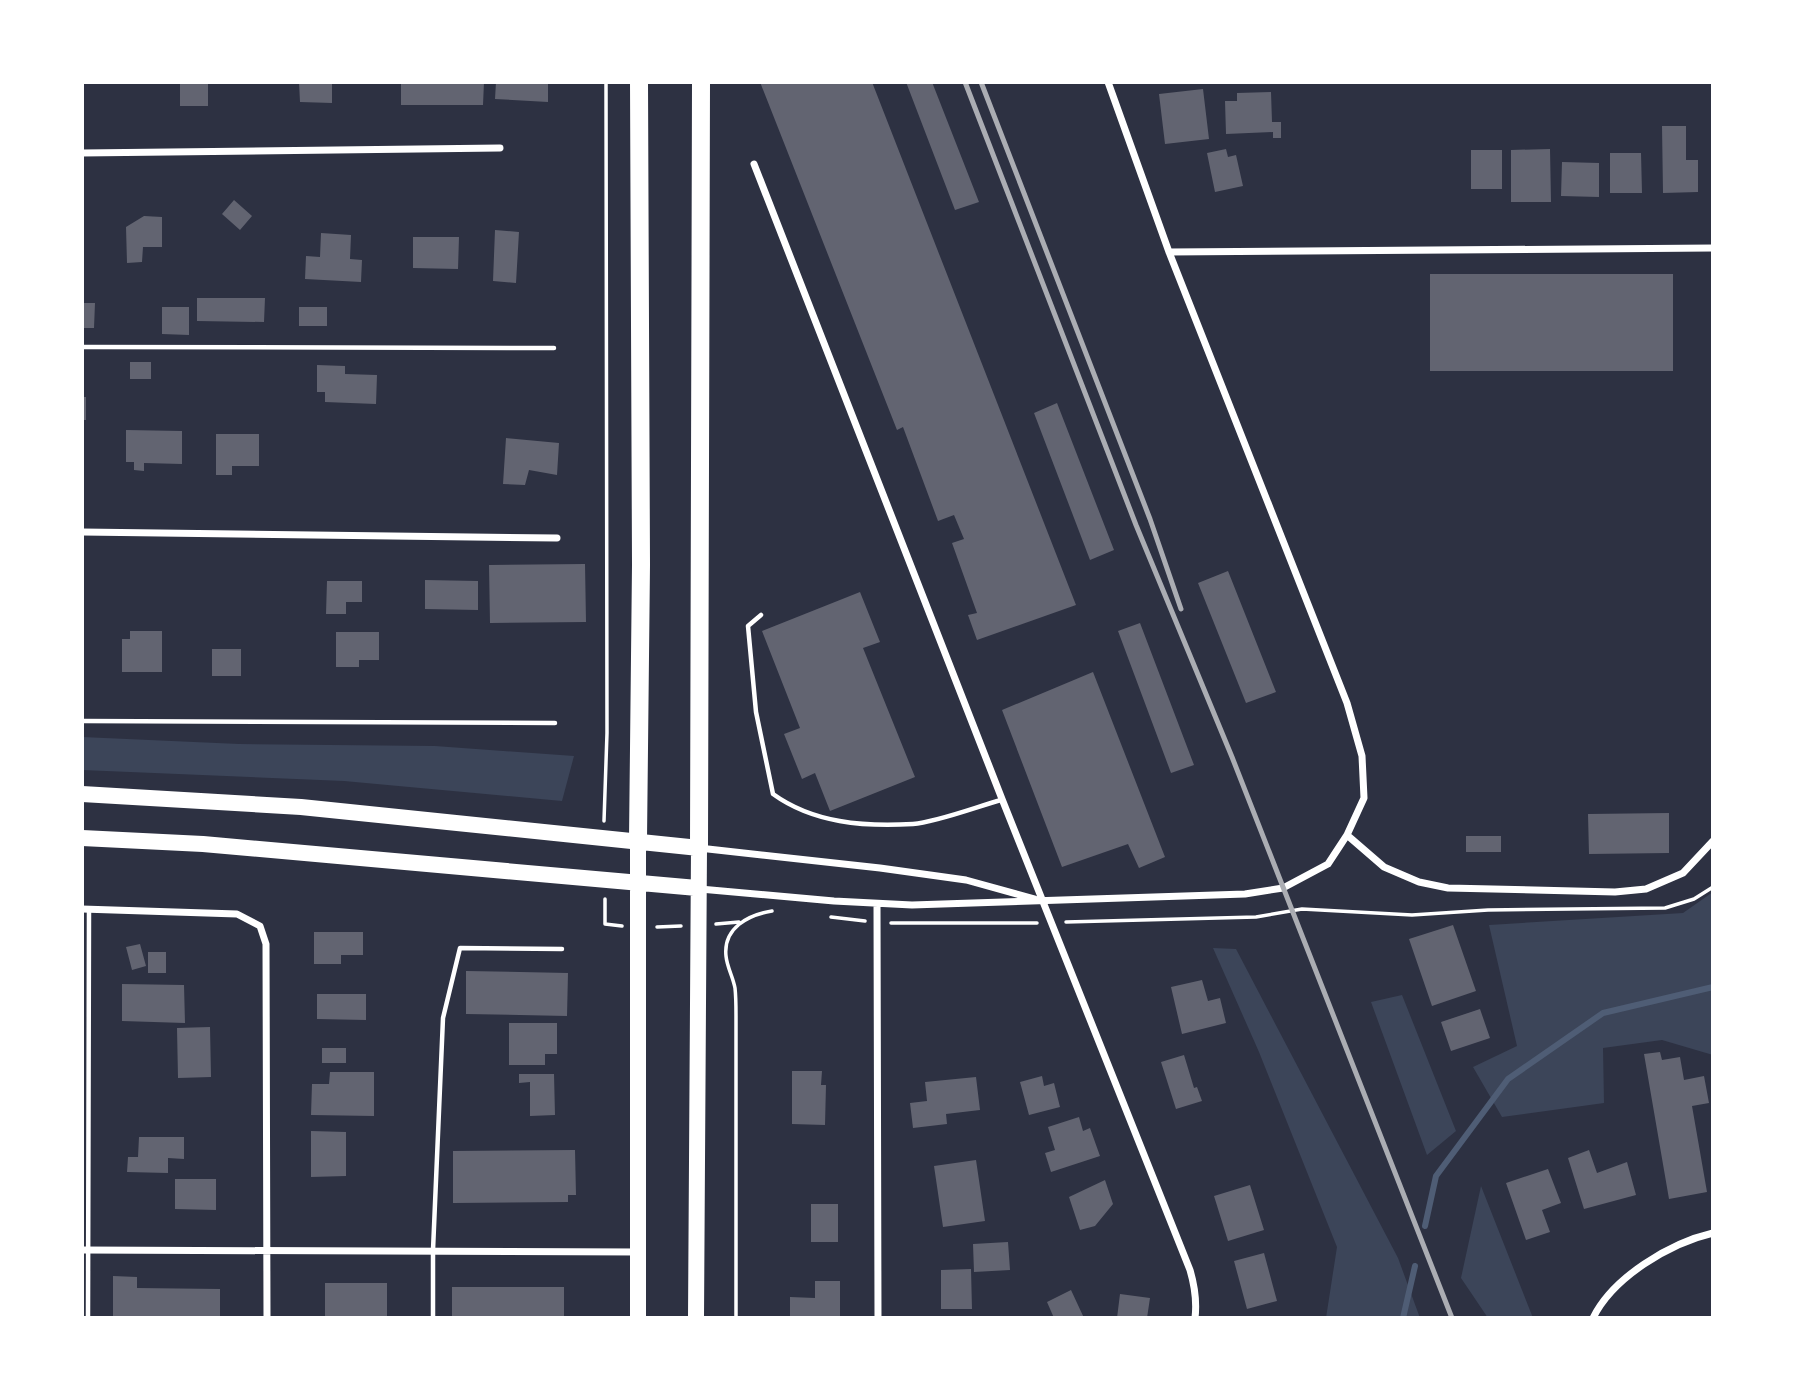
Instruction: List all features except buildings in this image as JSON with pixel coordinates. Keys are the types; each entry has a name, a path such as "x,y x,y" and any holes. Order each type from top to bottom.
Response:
{"highway":[{"path":"638,840 641,579 639,82"},
{"path":"699,848 701,82"}],"main road":[{"path":"82,794 301,807 699,848 696,1318"},
{"path":"82,838 203,844 698,888"},
{"path":"638,840 638,1318"}],"street":[{"path":"698,888 877,905 1245,894 1283,888 1328,864 1347,835 1364,798 1362,756 1348,704 1169,252 1108,82"},
{"path":"82,153 500,148"},
{"path":"754,164 1002,799 1190,1270 1197,1305 1195,1318"},
{"path":"1169,252 1713,248"},
{"path":"82,532 557,538"},
{"path":"1347,835 1384,867 1419,882 1448,888 1615,892 1646,889 1683,873 1713,841"},
{"path":"699,848 966,880 1043,901"},
{"path":"877,905 878,1318"},
{"path":"86,909 237,914 260,926 265,944 267,1318"},
{"path":"1593,1318 1620,1284 1660,1253 1698,1236 1713,1233"},
{"path":"85,1250 638,1252"}],"lane":[{"path":"82,347 554,348"},
{"path":"761,615 748,626 755,712 773,794 791,807 843,823 915,824 1002,799"},
{"path":"82,721 555,723"},
{"path":"86,909 85,1250 88,1318"},
{"path":"433,1318 433,1250 443,1018 460,948 562,950"}],"path":[{"path":"603,789 607,777 606,82"},
{"path":"1079,922 1256,917 1302,909 1412,915 1488,910 1665,908 1694,899 1713,887"},
{"path":"606,924 637,928 739,922 753,914 780,911"},
{"path":"825,916 860,921"},
{"path":"736,1318 736,1016 735,989 726,957 726,944 739,922"},
{"path":"909,923 1031,923"}],"shaded area":[{"path":"82,737 239,744 435,746 574,756 562,801 344,781 82,770"},
{"path":"1713,892 1713,1055 1662,1040 1603,1048 1604,1103 1502,1117 1473,1067 1517,1046 1489,925 1683,913"},
{"path":"1213,948 1236,949 1398,1258 1420,1318 1326,1318 1337,1247 1259,1052"},
{"path":"1402,995 1456,1131 1427,1155 1371,1002"},
{"path":"1481,1186 1533,1318 1488,1318 1461,1278"}],"waterway":[{"path":"1425,1226 1436,1176 1508,1079 1603,1013 1713,987"},
{"path":"1403,1318 1415,1266"}],"railway":[{"path":"965,82 1136,525 1232,757 1452,1318"},
{"path":"981,82 1150,519 1181,609"}]}
